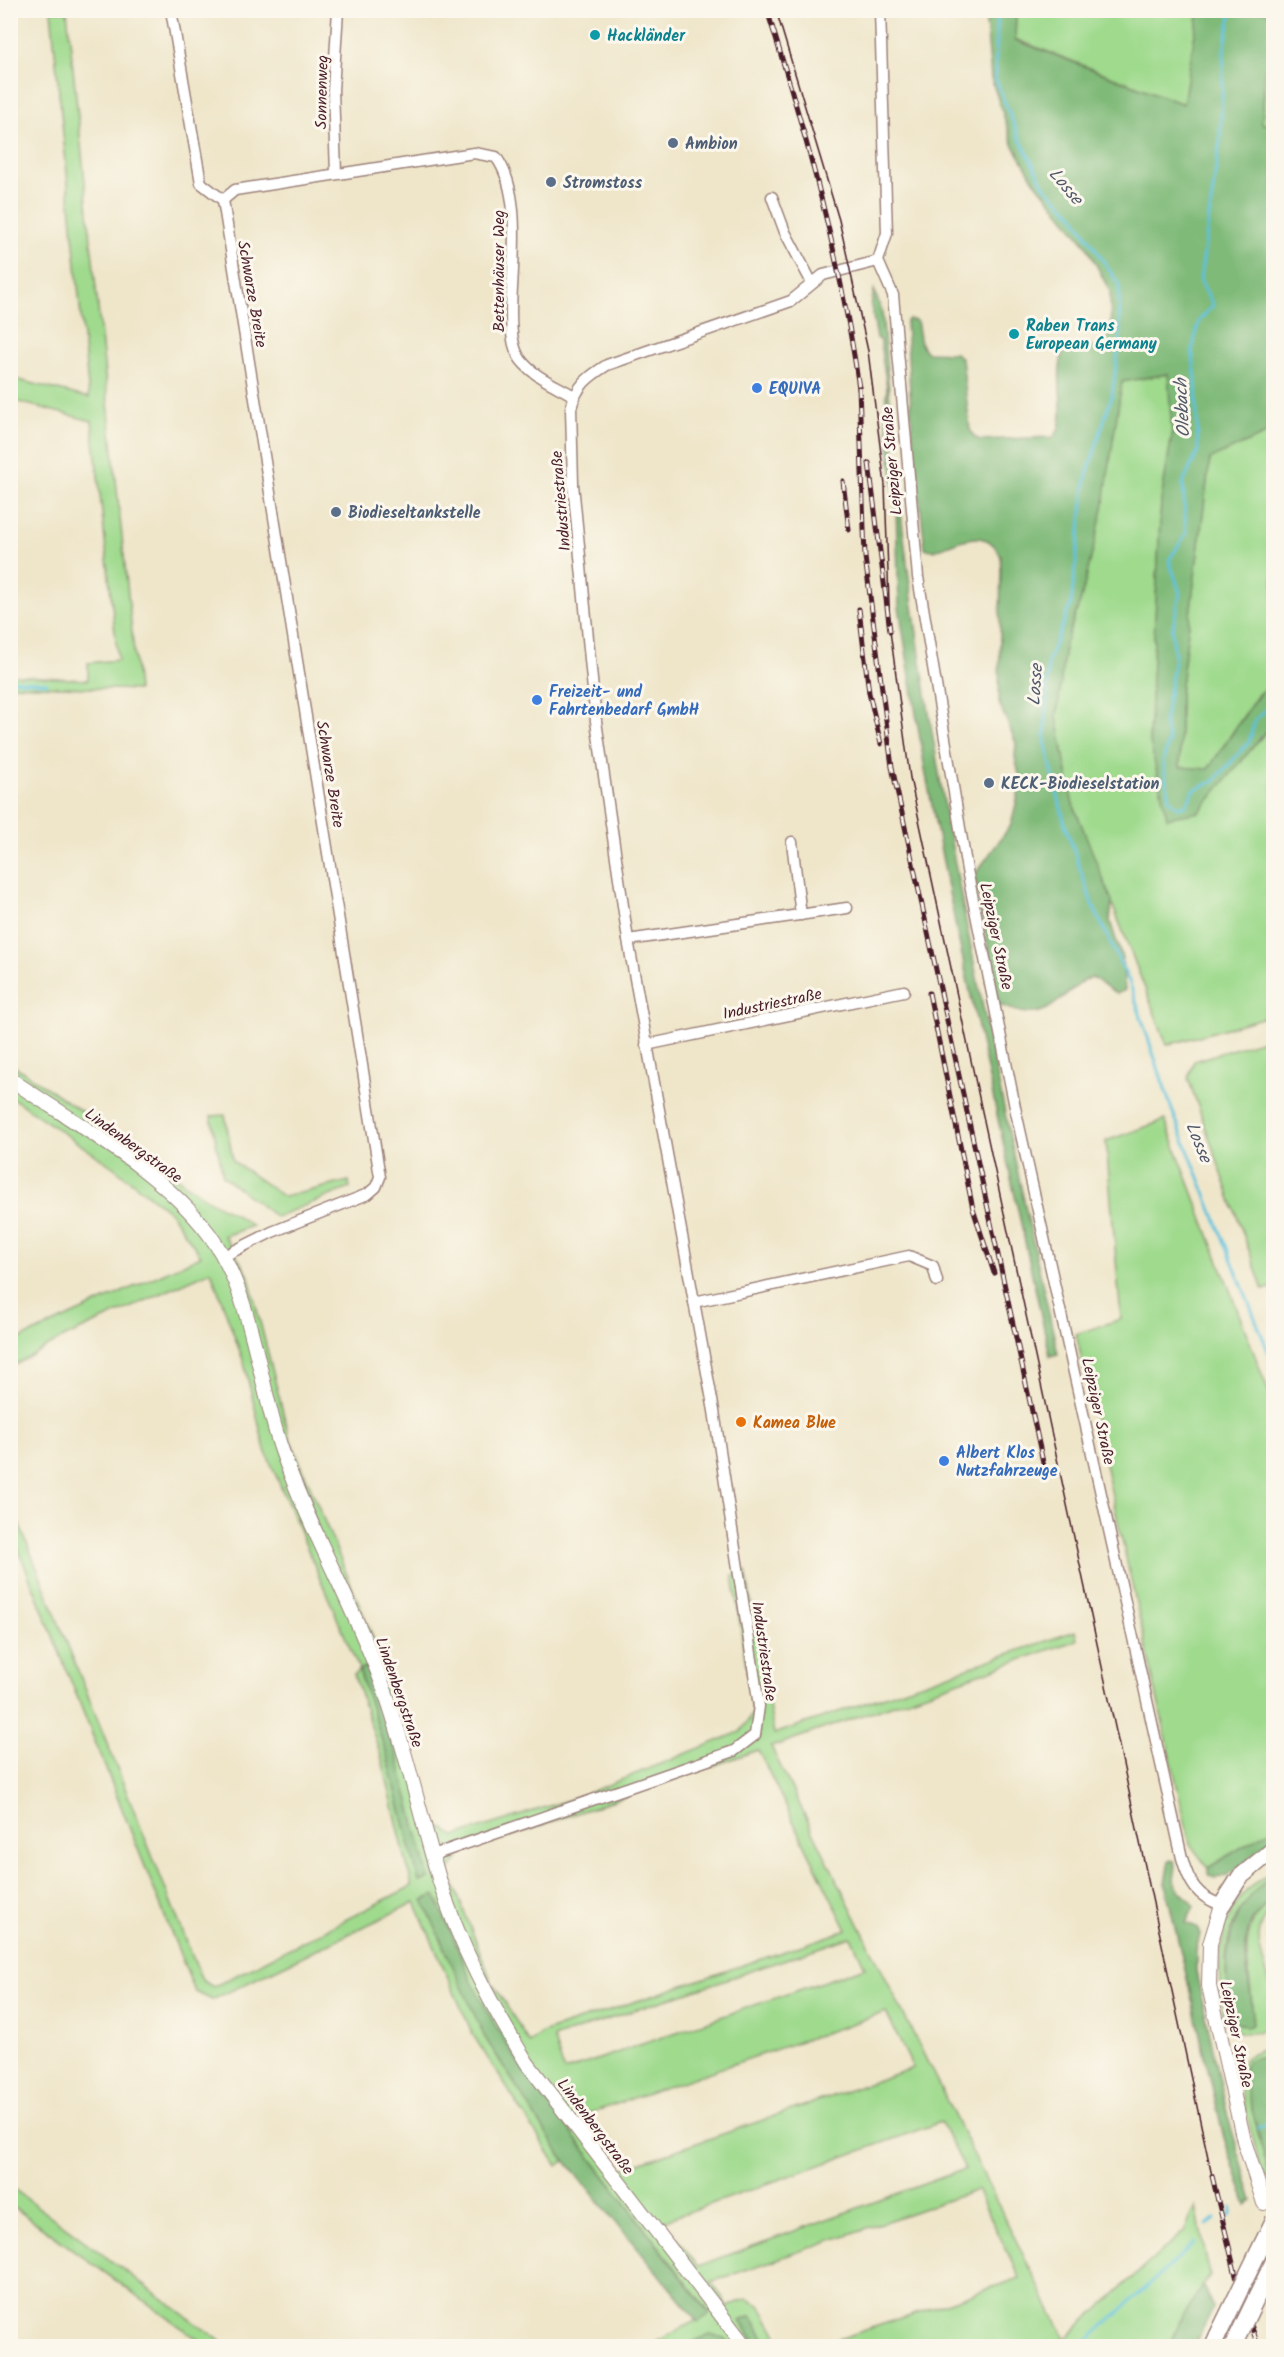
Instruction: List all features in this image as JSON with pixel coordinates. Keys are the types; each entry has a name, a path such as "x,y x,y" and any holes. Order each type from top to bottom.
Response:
{"highway":[{"path":"1222,1905 1240,1877 1274,1849"},
{"path":"1222,1905 1255,1872 1274,1860"},
{"path":"1216,2341 1274,2220"},
{"path":"1233,2346 1274,2261"}],"main road":[{"name":"Lindenbergstraße","path":"10,1079 167,1187 195,1216 224,1256 244,1310 262,1387 283,1454 382,1684 433,1855 470,1960 489,2001 527,2063 745,2346"},
{"name":"Leipziger Straße","path":"1222,1905 1210,1944 1209,1986 1244,2140 1264,2203"}],"street":[{"path":"171,10 201,183 222,200 236,190 336,174"},
{"name":"Sonnenweg","path":"336,174 333,90 338,10"},
{"path":"574,396 584,379 607,365 791,301 823,275 878,261 888,233 880,10"},
{"name":"Bettenhäuser Weg","path":"336,174 474,153 496,157 506,170 513,197 511,323 514,344 520,359 542,378 574,396"},
{"path":"772,197 785,232 812,283"},
{"name":"Schwarze Breite","path":"222,200 363,1054 380,1177 376,1187 368,1194 272,1232 224,1256"},
{"name":"Leipziger Straße","path":"878,261 893,295 918,577 967,870 1016,1112 1182,1858 1194,1887 1205,1899 1222,1905"},
{"name":"Industriestraße","path":"433,1855 734,1751 755,1735 759,1706 714,1411 628,940 596,721 573,484 570,436 574,396"},
{"path":"792,842 801,915"},
{"path":"628,940 846,908"},
{"name":"Industriestraße","path":"646,1045 904,991"},
{"path":"694,1302 909,1256 933,1266 937,1281"}],"green space":[{"path":"1258,10 1273,14 1273,70 1265,69 1262,124 1274,125 1273,406 1266,434 1210,459 1180,693 1180,767 1208,769 1260,693 1273,689 1273,723 1199,812 1167,818 1149,738 1161,501 1172,435 1168,374 1122,382 1103,509 1081,599 1065,644 1057,717 1072,801 1112,901 1110,921 1122,958 1125,990 1117,994 1092,977 1083,981 1045,1010 1037,1013 1020,1012 999,1005 975,879 975,874 1011,825 1021,783 1015,757 1016,743 999,703 1001,557 995,547 980,538 962,540 934,551 925,548 912,428 906,322 909,319 917,321 921,344 926,352 955,353 962,359 970,430 975,438 981,440 1054,437 1061,418 1060,370 1066,346 1099,346 1111,335 1110,292 1086,245 1033,179 1013,144 991,78 985,11 1016,11 1015,40 1183,104 1199,11"},
{"path":"51,11 67,11 138,690 11,685 11,675 88,680 88,663 118,660 92,421 11,400 11,378 89,398"},
{"path":"1016,11 1199,11 1183,104 1015,39"},
{"path":"1265,69 1273,70 1273,125 1262,124"},
{"path":"874,290 882,312 904,538 928,707 978,985 1058,1354 1050,1356 956,928 925,770 899,607 896,508 885,405 887,389 881,341 877,338 871,306"},
{"path":"1169,374 1172,435 1161,501 1149,738 1199,812 1273,723 1273,1015 1167,1045 1072,801 1057,717 1065,643 1081,599 1122,381"},
{"path":"1273,408 1273,689 1259,693 1208,769 1180,768 1180,693 1210,459 1265,434"},
{"path":"1273,1037 1274,1287 1263,1290 1188,1078 1194,1061"},
{"path":"11,1064 207,1199 252,1226 224,1236 248,1274 289,1436 385,1666 434,1823 455,1836 578,1797 740,1732 753,1713 733,1575 746,1571 774,1734 1075,1631 1077,1640 771,1747 1065,2339 1184,2231 1196,2207 1210,2276 1182,2316 1170,2346 818,2346 1020,2278 977,2190 711,2282 728,2306 747,2299 760,2305 783,2346 769,2346 751,2316 740,2321 759,2346 731,2346 724,2338 691,2344 694,2346 649,2346 710,2313 522,2068 494,2024 472,1982 435,1895 484,2036 565,2161 557,2166 473,2035 415,1902 212,2000 195,1992 11,1531 10,1501 202,1980 213,1987 412,1886 382,1759 354,1675 359,1669 265,1450 244,1363 211,1271 61,1339 11,1367 11,1343 201,1256 171,1213 113,1167 11,1097","holes":["367,1666 397,1755 429,1879 419,1882 388,1759 359,1670","758,1750 847,1930 542,2033 530,2043 492,1983 449,1872 462,1853","851,1937 865,1967 564,2071 553,2038","886,2012 913,2068 622,2169 581,2116","941,2122 965,2169 698,2266 663,2221"]},
{"path":"225,1115 233,1161 284,1197 349,1181 350,1188 276,1217 223,1176 211,1116"},
{"path":"1165,1120 1273,1403 1273,1828 1208,1868 1190,1844 1076,1334 1121,1319 1106,1141"},
{"path":"366,1666 397,1755 429,1879 419,1882 388,1759 359,1670"},
{"path":"1273,1828 1273,1838 1241,1866 1222,1877 1214,1878 1208,1874 1208,1868"},
{"path":"1169,1860 1175,1861 1175,1884 1194,1907 1186,1923 1197,1927 1200,1934 1196,1951 1196,1972 1228,2117 1253,2201 1247,2206 1224,2138 1165,1884"},
{"path":"1273,1872 1236,1918 1227,1946 1226,1976 1231,2019 1251,2026 1247,1941 1254,1920 1273,1896 1273,1910 1260,1928 1259,1939 1274,1997 1273,2022 1255,2033 1243,2033 1225,2022 1220,1958 1230,1917 1240,1899 1254,1884"},
{"path":"1273,1875 1273,1896 1255,1917 1247,1934 1246,1956 1253,2014 1252,2024 1248,2027 1231,2019 1226,1979 1230,1940 1244,1905"},
{"path":"435,1895 472,1982 494,2024 522,2068 710,2314 698,2322 559,2153 484,2036 423,1900"},
{"path":"1273,2045 1273,2064 1268,2060 1243,2068 1243,2076 1269,2174 1273,2176 1268,2179 1261,2170 1237,2076 1245,2059"},
{"path":"1260,2057 1273,2064 1273,2176 1269,2174 1243,2076 1247,2063"},
{"path":"11,2187 227,2346 207,2346 11,2205"},
{"path":"1203,2286 1213,2308 1194,2346 1170,2346 1182,2316"},
{"path":"751,2316 769,2346 759,2346 740,2321"},
{"path":"710,2334 724,2338 731,2346 694,2346 691,2343"}],"waterway":[{"name":"Losse","path":"998,10 995,78 1019,137 1044,186 1072,213 1119,285 1120,337 1112,395 1086,478 1071,604 1048,661 1045,741 1064,821 1092,904 1129,981 1172,1110 1274,1366"},
{"name":"Olebach","path":"1232,10 1224,50 1220,140 1200,280 1213,305 1199,321 1192,351 1196,380 1198,451 1183,483 1186,534 1169,560 1180,593 1172,631 1175,657 1164,725 1169,739 1163,762 1169,799 1178,807 1186,805 1194,790 1214,781 1249,742 1255,720 1274,702"},
{"path":"10,680 47,683"},
{"path":"1258,2128 1274,2121"},
{"path":"1227,2217 1231,2215 1231,2207"},
{"path":"1208,2225 1215,2219"},
{"path":"1081,2346 1195,2243"}],"tram line":[{"path":"776,10 839,220 868,351 885,485 890,631 910,778 1212,2176"}],"railway":[{"path":"767,10 822,201 844,297 860,395"},
{"path":"859,387 865,557 892,767 1046,1476"},
{"path":"869,463 890,631"},
{"path":"843,481 849,530"},
{"path":"859,609 869,693 881,744"},
{"path":"929,993 973,1209 994,1273"},
{"path":"1212,2176 1239,2288 1258,2346"}],"place":[{"name":"Hackländer","path":"595,35"},
{"name":"Ambion","path":"673,143"},
{"name":"Stromstoss","path":"551,182"},
{"name":"Raben Trans European Germany","path":"1014,334"},
{"name":"EQUIVA","path":"757,388"},
{"name":"Biodieseltankstelle","path":"336,512"},
{"name":"Freizeit- und Fahrtenbedarf GmbH","path":"537,700"},
{"name":"KECK-Biodieselstation","path":"989,783"},
{"name":"Kamea Blue","path":"741,1422"},
{"name":"Albert Klos Nutzfahrzeuge","path":"944,1461"}]}
